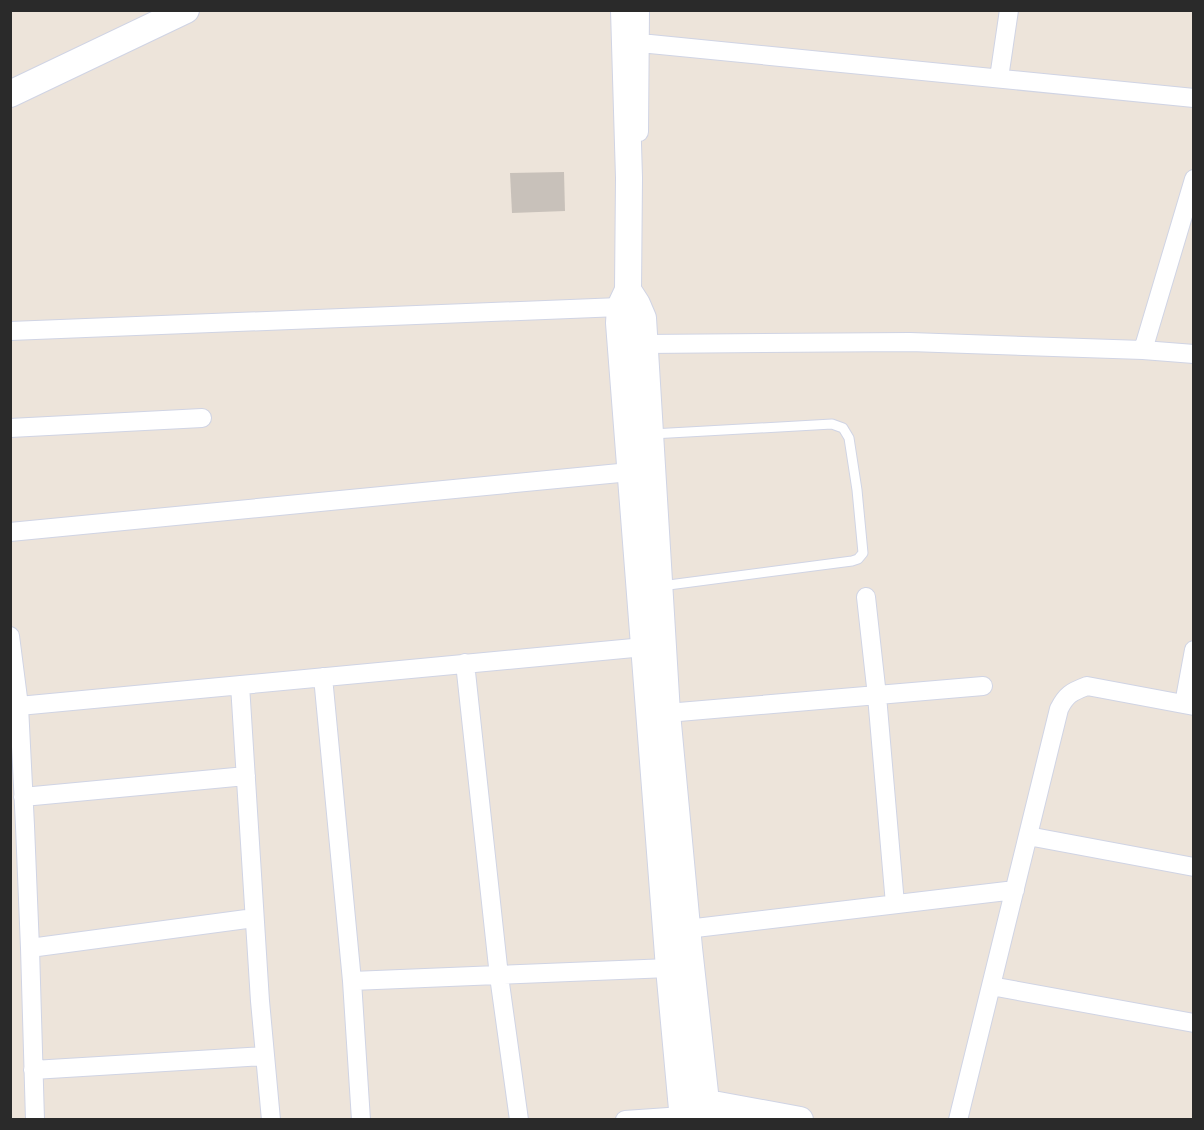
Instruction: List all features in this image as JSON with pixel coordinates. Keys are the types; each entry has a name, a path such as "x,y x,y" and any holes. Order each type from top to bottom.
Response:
{"main road":[{"path":"10,94 186,10"},
{"path":"624,10 628,301 619,323 669,968 692,1111"},
{"path":"628,301 643,318 667,713 687,929 692,1111"},
{"path":"692,1111 800,1119"}],"street":[{"path":"10,331 628,301 640,10"},
{"path":"999,78 1009,10"},
{"path":"640,43 1194,98"},
{"path":"1143,350 1194,179"},
{"path":"644,344 910,342 1143,350 1194,354"},
{"path":"10,428 202,418"},
{"path":"10,532 630,472"},
{"path":"866,597 895,904"},
{"path":"11,644 19,706 23,797 18,826 30,948 34,1119"},
{"path":"19,706 644,647"},
{"path":"958,1119 1059,710 1065,698 1073,691 1087,686 1189,705 1194,650"},
{"path":"465,663 499,976 519,1119"},
{"path":"323,677 352,981 361,1119"},
{"path":"240,685 254,918 271,1119"},
{"path":"667,713 983,686"},
{"path":"23,797 246,776"},
{"path":"1028,836 1194,867"},
{"path":"687,929 1015,890"},
{"path":"30,948 254,918"},
{"path":"352,981 669,968"},
{"path":"991,986 1194,1023"},
{"path":"33,1070 265,1056"},
{"path":"625,1119 692,1111"}],"lane":[{"path":"650,434 832,424 843,428 849,438 863,553 858,559 852,561 659,586"}],"building":[{"path":"564,172 565,211 512,213 510,173"}]}
